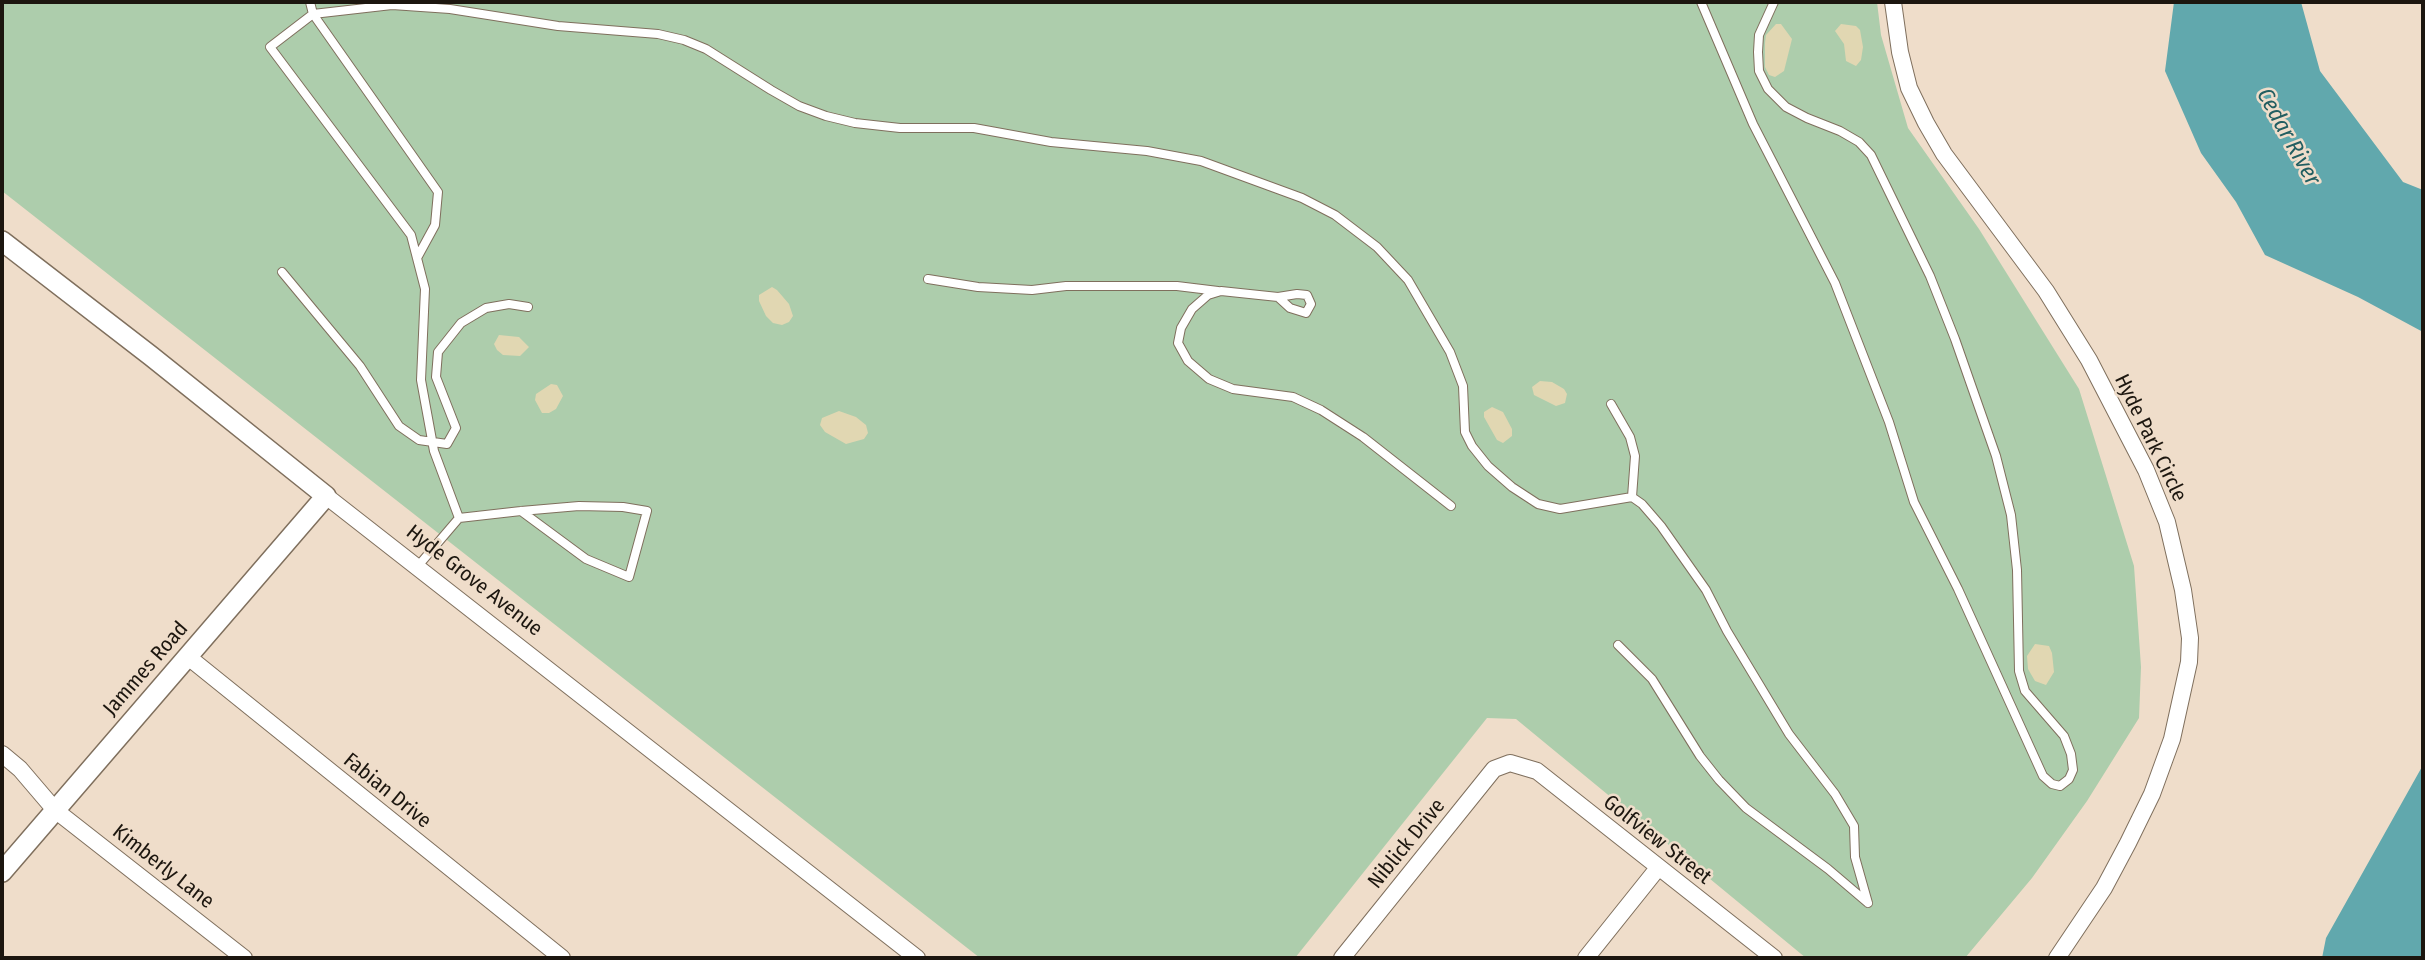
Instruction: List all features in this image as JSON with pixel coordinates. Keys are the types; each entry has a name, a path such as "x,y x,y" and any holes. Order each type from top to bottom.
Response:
{"street":[{"name":"Hyde Park Circle","path":"1893,2 1900,52 1909,88 1926,123 1944,154 2046,290 2089,360 2146,470 2163,511 2183,590 2190,638 2189,662 2172,739 2152,794 2105,888 2057,958"},
{"name":"Hyde Grove Avenue","path":"2,241 917,958"},
{"name":"Jammes Road","path":"2,872 326,496"},
{"name":"Fabian Drive","path":"187,656 562,958"},
{"name":"Kimberly Lane","path":"2,754 20,769 55,810 244,958"},
{"name":"Golfview Street","path":"1510,763 1537,771 1774,958"},
{"name":"Niblick Drive","path":"1342,958 1494,769 1510,763"},
{"path":"1586,958 1658,868"}],"lane":[{"path":"310,2 313,14 438,192 435,225 417,258"},
{"path":"1701,2 1753,124 1835,283 1889,422 1914,502 1958,589 2043,776 2052,784 2060,786 2069,779 2073,771 2071,754 2064,736 2025,691 2019,671 2017,570 2011,515 1996,456 1955,339 1930,276 1871,155 1859,142 1840,131 1786,107 1768,89 1759,71 1759,35 1774,2"},
{"path":"459,518 433,442 421,380 425,289 411,235 270,47 313,14 395,4 450,9 558,26 659,34 706,49 799,106 826,116 855,123 900,128 974,128 1051,142 1147,151 1201,162 1302,198 1335,215 1377,247 1408,280 1450,352 1463,386 1465,432 1488,466 1512,487 1538,504 1560,509 1632,497 1642,504 1661,526 1706,590 1727,631 1789,734 1835,794 1854,826 1855,856 1868,903 1828,869 1746,808 1700,756 1652,679 1618,645"},
{"path":"282,272 360,366 399,426 419,440 447,444 456,428 436,377 438,352 461,323 485,308 509,304 528,307"},
{"path":"928,279 978,287 1032,290 1066,286 1177,286 1278,297"},
{"path":"1221,291 1208,295 1192,309 1181,328 1178,343 1188,361 1209,379 1233,389 1293,397 1321,410 1363,437 1451,506"},
{"path":"1611,404 1630,437 1635,456 1632,497"},
{"path":"418,566 459,518 521,511 579,506 623,507 647,511 629,577 586,559 521,511"}],"green space":[{"path":"2,2 1877,2 1881,35 1908,128 1979,229 2079,389 2134,566 2141,667 2139,718 2087,801 2032,878 1965,958 1806,958 1516,719 1487,718 1295,958 980,958 2,191"}],"sand":[{"path":"1776,24 1781,24 1792,39 1784,71 1775,77 1769,75 1765,67 1765,43 1766,35"},
{"path":"1841,24 1856,26 1860,30 1863,47 1861,60 1856,66 1846,61 1844,44 1835,31"},
{"path":"772,287 789,304 793,316 789,322 782,325 773,323 766,316 759,301 759,295"},
{"path":"499,335 519,337 529,347 520,356 503,355 494,344"},
{"path":"1540,381 1552,382 1564,389 1567,394 1565,403 1556,406 1534,395 1532,387"},
{"path":"551,384 557,385 563,396 556,409 542,413 535,400 536,394"},
{"path":"1492,407 1503,412 1512,429 1512,436 1503,443 1497,440 1484,417 1484,412"},
{"path":"839,411 856,417 866,425 868,433 864,439 846,444 825,432 820,425 822,418"},
{"path":"2035,644 2049,646 2052,653 2054,672 2046,685 2035,681 2028,669 2027,656"}],"water":[{"name":"Cedar River","path":"2174,2 2301,2 2320,71 2403,182 2423,190 2423,332 2358,297 2265,255 2236,202 2201,153 2165,71"},
{"path":"2423,765 2423,958 2322,958 2326,938"}]}
